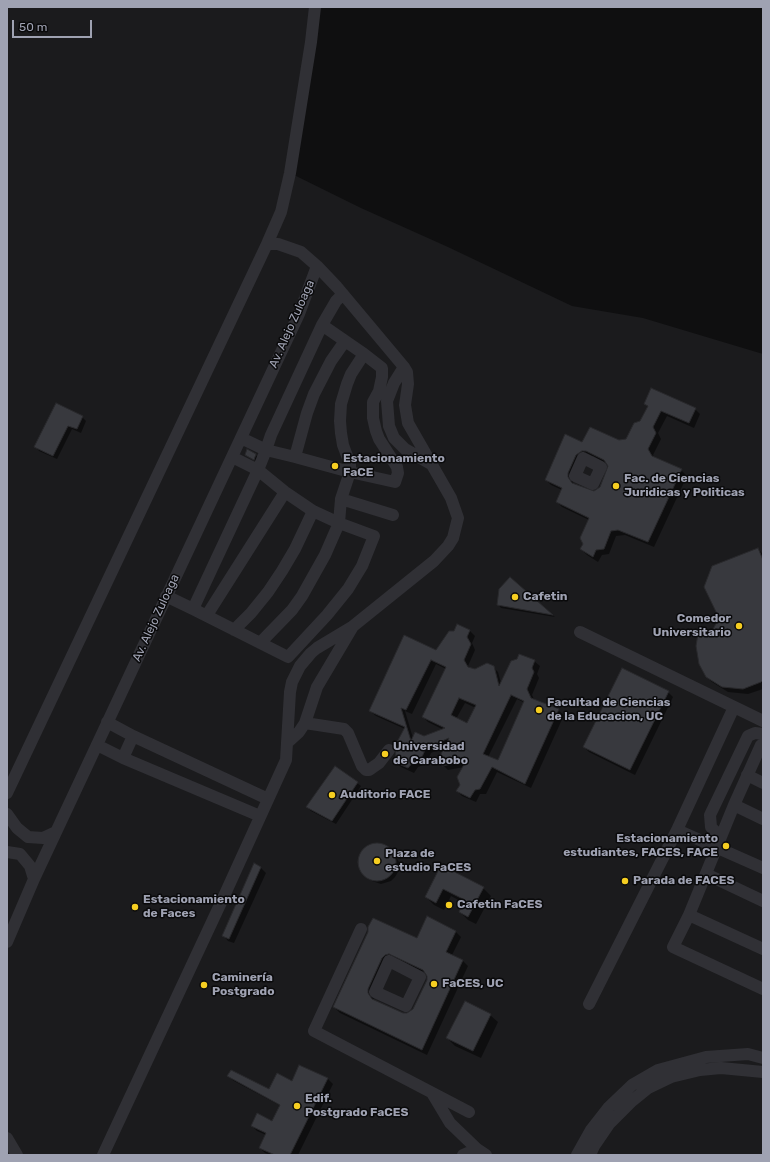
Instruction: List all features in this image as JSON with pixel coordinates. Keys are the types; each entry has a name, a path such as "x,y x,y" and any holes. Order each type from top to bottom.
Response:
{"street":[{"path":"7,793 281,212 290,173 311,42 315,7"},
{"name":"Av. Alejo Zuloaga","path":"7,942 34,879 107,722 299,314 317,266 301,252 278,244 267,244"},
{"path":"103,1155 286,760 290,692 292,682 300,666 310,653 352,627 434,561 448,546 453,538 458,518 451,498 408,423 405,405 409,378 404,367 343,294 317,266"},
{"path":"193,608 258,470 271,436 322,325 336,300 343,294"},
{"path":"241,438 266,450 395,482 398,473 397,467 379,439 374,423 373,402 382,377 382,368 322,325"},
{"path":"295,457 306,413 314,394 331,361 345,341"},
{"path":"260,643 292,610 302,596 325,555 339,523 341,499 350,472 350,464 341,433 341,408 351,374 364,354"},
{"path":"404,367 394,383 387,401 389,426 394,438 405,449 432,465"},
{"path":"166,596 207,615 288,657 327,616 354,579 369,551 374,536 339,523 313,511 285,492 258,470 232,457"},
{"path":"207,615 285,492"},
{"path":"341,499 393,514"},
{"path":"234,630 251,613 268,592 282,571 313,511"},
{"path":"288,742 299,732 305,723 317,686 352,627"},
{"path":"580,632 763,721"},
{"path":"589,1004 677,830 734,707"},
{"path":"107,722 133,736 268,799"},
{"path":"305,723 344,729 348,733 362,766 366,770 369,770 379,763 389,750"},
{"path":"718,842 711,827 710,815 748,736 755,733 763,742 718,842 689,915 673,947 763,989"},
{"path":"123,758 133,736"},
{"path":"97,745 123,758 260,816"},
{"path":"747,775 763,782"},
{"path":"734,805 763,819"},
{"path":"7,814 17,828 28,837 43,838 56,832"},
{"path":"677,830 718,842 763,868"},
{"path":"7,852 20,854 30,866 34,879"},
{"path":"706,874 763,901"},
{"path":"689,915 763,949"},
{"path":"361,929 314,1031 469,1112"},
{"path":"578,1155 591,1130 609,1106 632,1085 658,1070 706,1057 748,1054 763,1058"},
{"path":"590,1155 594,1146 609,1124 632,1101 648,1088 671,1076 700,1070 721,1068 763,1072"},
{"path":"431,1092 450,1123 481,1152"},
{"path":"7,1138 17,1155"},
{"path":"463,1155 481,1152"}],"shaded area":[{"name":"Universidad de Carabobo","path":"7,7 312,7 288,172 361,208 448,247 572,306 643,318 763,354 763,1155 7,1155"}],"building":[{"name":"Fac. de Ciencias Juridicas y Politicas","path":"651,388 696,408 689,423 661,411 653,427 656,433 648,449 652,456 682,469 648,542 618,530 611,531 604,549 596,550 593,557 580,549 583,544 580,538 589,518 556,502 562,488 545,480 565,434 582,442 590,427 619,440 626,439 634,423 640,421 648,406 644,404","holes":["582,451 586,451 604,460 608,466 600,487 594,491 572,483 568,477 568,473 576,455"]},
{"path":"56,403 83,416 77,429 68,426 53,456 34,447"},
{"path":"247,449 256,454 254,460 245,455"},
{"name":"Comedor Universitario","path":"758,548 763,560 763,680 743,689 722,687 706,677 699,664 696,646 698,634 710,635 719,618 704,587 712,566"},
{"name":"Cafetin","path":"510,577 553,615 497,605 499,589"},
{"name":"Facultad de Ciencias de la Educacion, UC","path":"457,624 470,630 467,637 471,644 464,660 468,667 475,669 487,663 494,666 499,686 511,661 517,659 519,654 535,660 532,668 534,672 527,689 531,698 559,709 525,784 492,767 480,789 475,790 470,798 456,791 460,785 457,777 466,761 442,766 439,758 449,738 426,748 421,759 413,762 408,768 394,762 396,757 395,746 405,727 369,711 404,635 436,650 449,631 454,631","holes":["431,660 446,667 422,717 445,728 424,736 415,732 411,741 401,708 406,710","511,695 524,701 498,760 483,754","459,698 476,705 467,723 451,715"]},
{"path":"622,668 669,691 630,770 583,747"},
{"name":"Auditorio FACE","path":"335,766 358,782 332,821 306,807"},
{"name":"Plaza de estudio FaCES","path":"377,843 390,849 396,862 390,875 377,881 364,875 358,862 364,849"},
{"path":"254,863 261,867 229,939 222,936"},
{"path":"441,865 484,887 468,917 459,912 465,900 443,889 436,903 425,897"},
{"name":"FaCES, UC","path":"427,916 456,931 446,952 463,960 422,1050 333,1007 373,918 417,938","holes":["389,954 423,970 427,976 427,980 413,1009 407,1013 403,1013 372,999 368,993 368,989 382,958 385,955"]},
{"path":"465,1001 491,1014 473,1051 446,1038"},
{"name":"Edif. Postgrado FaCES","path":"299,1065 328,1078 290,1155 275,1155 259,1148 266,1133 251,1126 257,1113 272,1121 280,1105 227,1076 231,1070 269,1089 277,1073 292,1081"}],"place":[{"name":"Estacionamiento FaCE","path":"335,466"},
{"name":"Fac. de Ciencias Juridicas y Politicas","path":"616,486"},
{"name":"Cafetin","path":"515,597"},
{"name":"Comedor Universitario","path":"739,626"},
{"name":"Facultad de Ciencias de la Educacion, UC","path":"539,710"},
{"name":"Universidad de Carabobo","path":"385,754"},
{"name":"Auditorio FACE","path":"332,795"},
{"name":"Estacionamiento estudiantes, FACES, FACE","path":"726,846"},
{"name":"Plaza de estudio FaCES","path":"377,861"},
{"name":"Parada de FACES","path":"625,881"},
{"name":"Cafetin FaCES","path":"449,905"},
{"name":"Estacionamiento de Faces","path":"135,907"},
{"name":"FaCES, UC","path":"434,984"},
{"name":"Caminería Postgrado","path":"204,985"},
{"name":"Edif. Postgrado FaCES","path":"297,1106"}]}
